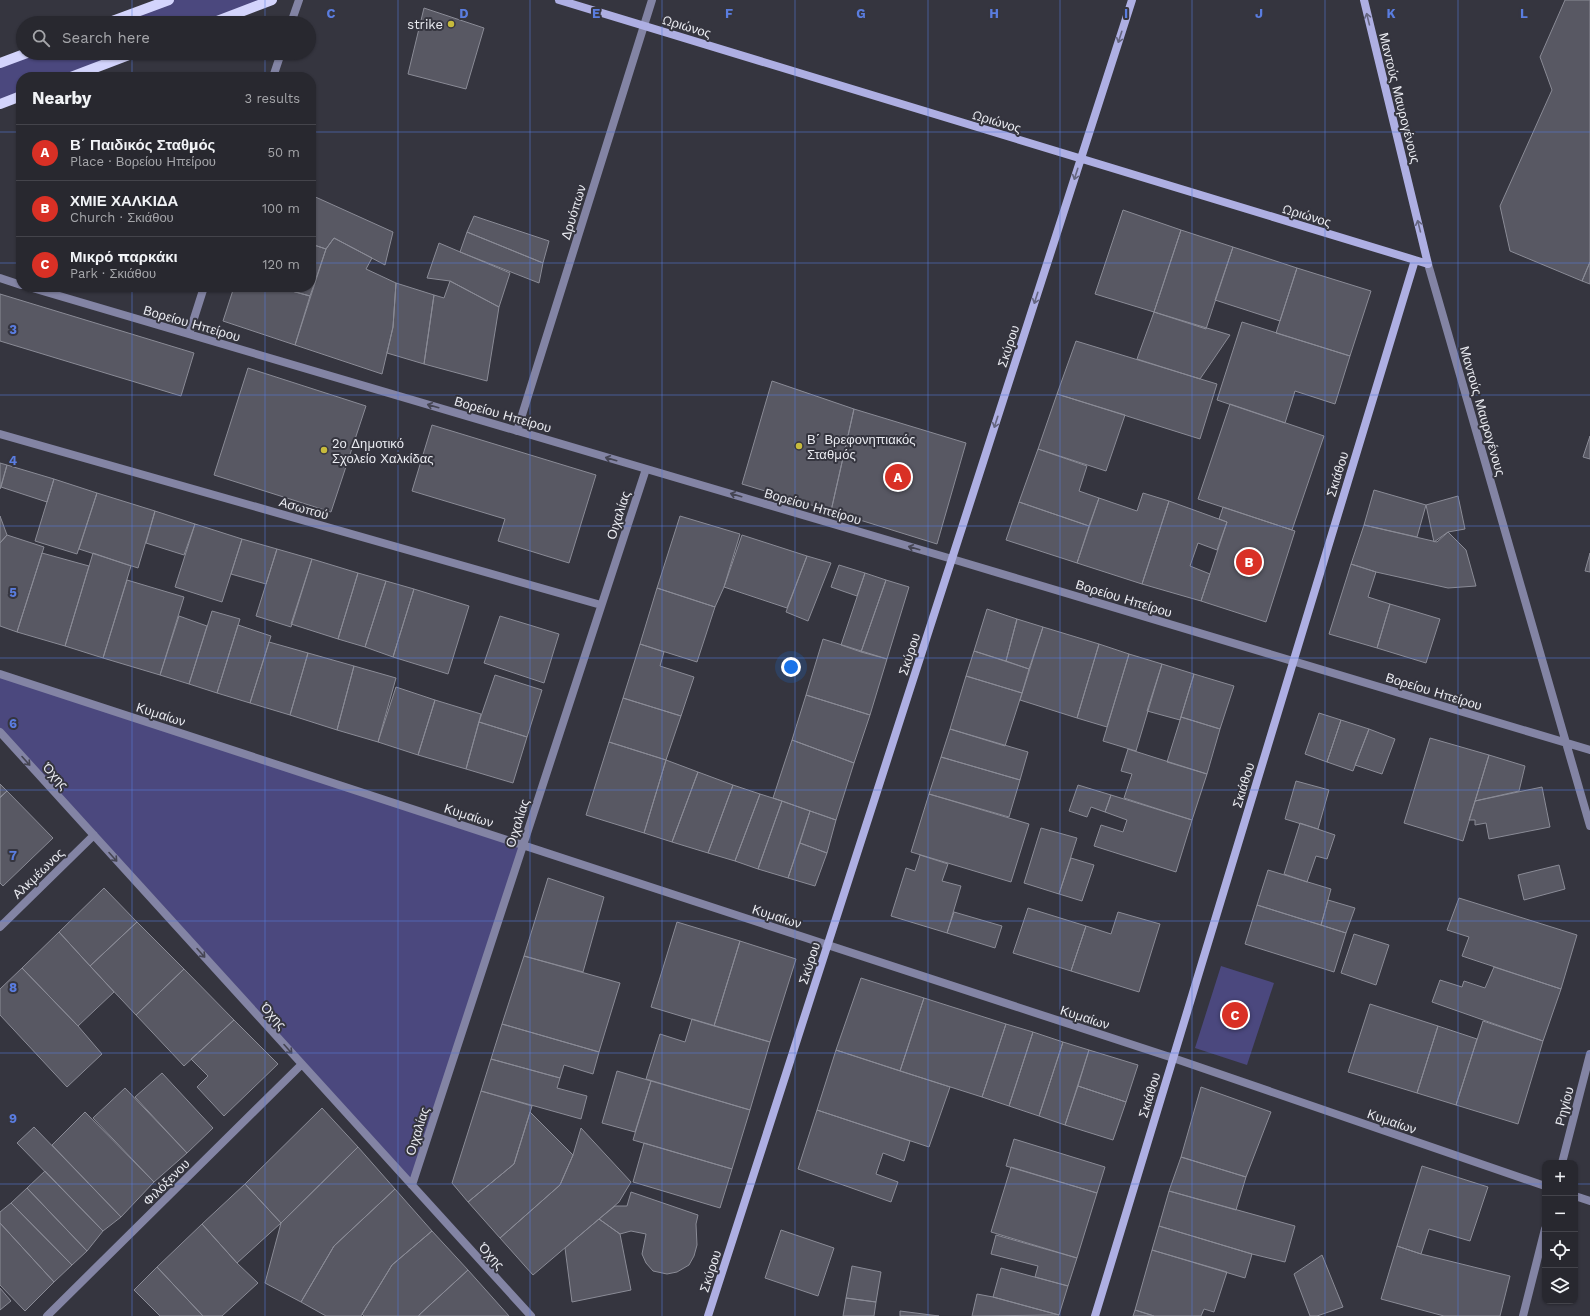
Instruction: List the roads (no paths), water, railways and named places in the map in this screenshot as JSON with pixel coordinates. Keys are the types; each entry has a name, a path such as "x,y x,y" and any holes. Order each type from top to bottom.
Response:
{"main road":[{"path":"126,16 169,0"},
{"path":"230,16 272,0"},
{"path":"0,63 16,57"},
{"path":"84,72 116,60"},
{"path":"0,104 16,98"}],"street":[{"path":"293,16 299,0"},
{"name":"Ωριώνος","path":"559,0 1428,264"},
{"name":"Δρυόπων","path":"517,431 652,0"},
{"name":"Σκύρου","path":"708,1316 1132,0"},
{"name":"Μαντούς Μαυρογένους","path":"1364,0 1428,264 1590,826"},
{"path":"275,72 279,60"},
{"name":"Σκιάθου","path":"1095,1316 1415,260"},
{"path":"0,278 16,283"},
{"name":"Βορείου Ηπείρου","path":"46,292 952,559 1590,750"},
{"path":"189,334 202,292"},
{"name":"Ασωπού","path":"0,434 601,605"},
{"name":"Οιχαλίας","path":"412,1185 646,469"},
{"name":"Κυμαίων","path":"0,674 1173,1058 1542,1185"},
{"name":"Όχης","path":"0,732 531,1316"},
{"name":"Αλκμέωνος","path":"0,927 94,835"},
{"name":"Ρηγίου","path":"1563,1160 1590,1054"},
{"name":"Φιλόξενου","path":"47,1316 302,1064"},
{"path":"1578,1197 1590,1201"},
{"path":"1523,1316 1544,1232"}],"place":[{"name":"strike","path":"451,24"},
{"name":"Β΄ Βρεφονηπιακός Σταθμός","path":"799,446"},
{"name":"2ο Δημοτικό Σχολείο Χαλκίδας","path":"324,450"},
{"name":"Β΄ Παιδικός Σταθμός","path":"898,477"},
{"name":"ΧΜΙΕ ΧΑΛΚΙΔΑ","path":"1249,562"},
{"name":"Μικρό παρκάκι","path":"1235,1015"}]}
